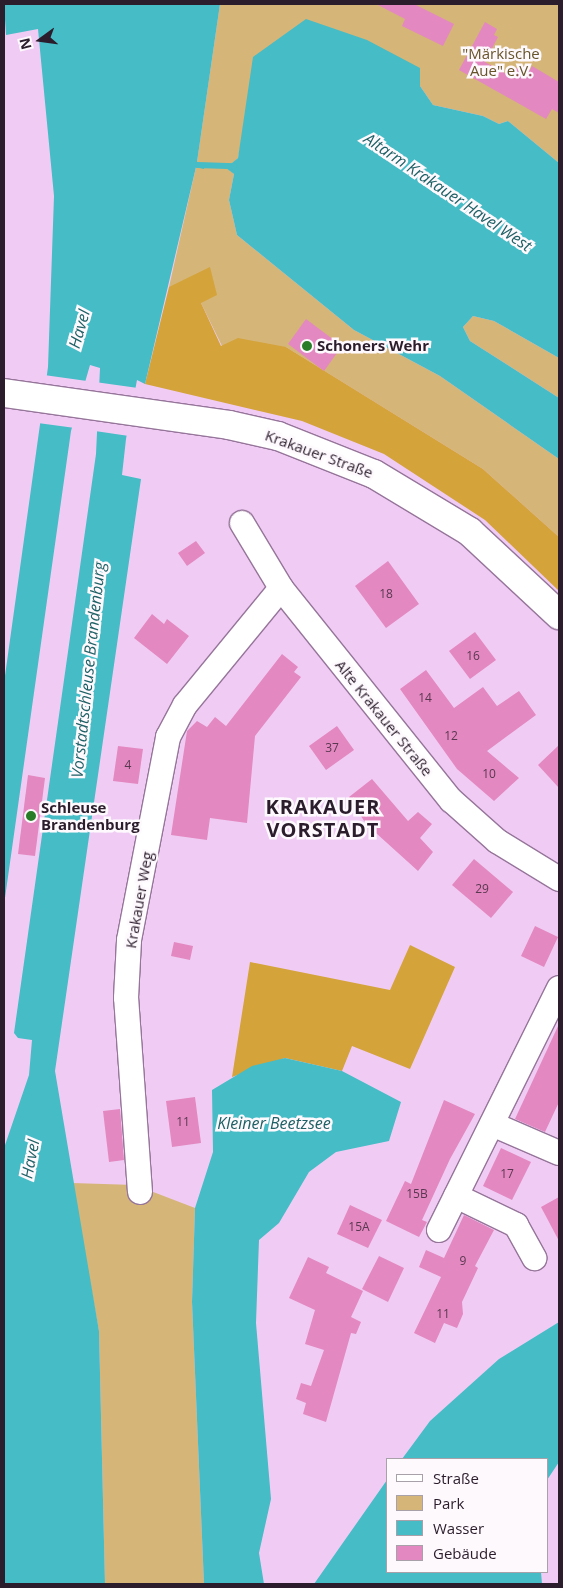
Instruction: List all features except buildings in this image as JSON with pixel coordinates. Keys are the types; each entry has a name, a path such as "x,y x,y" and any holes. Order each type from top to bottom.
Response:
{"main road":[{"name":"Krakauer Straße","path":"4,393 178,417 278,436 374,474 470,532 559,615"}],"street":[{"name":"Alte Krakauer Straße","path":"242,523 281,588 451,800 497,841 559,879"},
{"name":"Krakauer Weg","path":"140,1192 126,998 129,940 168,736 185,705 281,588"},
{"path":"439,1230 559,988"},
{"path":"492,1124 559,1153"},
{"path":"456,1196 516,1225 534,1258"}],"green space":[{"name":"\"Märkische Aue\" e.V.","path":"220,4 559,4 559,163 508,121 499,124 483,116 433,105 420,86 244,129 238,158 227,168 234,174 229,200 237,235 354,330 440,376 559,459 559,537 483,469 286,347 222,346 201,303 169,287 196,167 205,164 197,162"},
{"path":"473,316 494,321 559,358 559,398 470,341 463,327"},
{"path":"72,1183 135,1185 195,1208 192,1302 204,1584 105,1584 99,1331"}],"shaded area":[{"path":"210,267 217,295 201,303 221,346 238,338 286,347 483,469 559,537 559,591 485,520 384,454 302,421 145,384 169,287"},
{"path":"410,945 455,967 410,1069 352,1046 342,1071 285,1058 232,1077 250,962 390,990"}],"water":[{"path":"4,4 220,4 197,162 205,164 204,169 196,167 145,384 137,380 126,439 122,475 141,479 55,1071 99,1331 105,1584 4,1584 4,1148 29,1075 32,1040 18,1038 14,1033 96,454 100,368 90,365 71,431 4,905 4,683 48,367 54,196 38,29 6,35"},
{"name":"Altarm Krakauer Havel West","path":"306,19 367,40 420,68 420,86 433,105 483,116 499,124 508,121 559,163 559,358 494,321 473,316 463,327 470,341 559,398 559,459 440,376 354,330 237,235 229,200 234,174 226,168 238,158 253,57"},
{"name":"Kleiner Beetzsee","path":"285,1058 342,1071 401,1102 389,1141 336,1152 309,1172 279,1223 259,1240 256,1323 271,1499 259,1553 264,1584 204,1584 192,1302 195,1208 213,1152 212,1090 252,1066"},
{"path":"559,1322 559,1462 548,1478 548,1458 403,1458 430,1421 499,1359"},
{"path":"386,1481 386,1573 541,1573 542,1584 314,1584"}],"pier":[{"path":"44,375 87,381 75,428 38,423"},
{"path":"95,382 138,388 129,436 95,431"}],"waterway":[{"path":"198,165 234,166"}],"place":[{"name":"Schoners Wehr","path":"307,346"},
{"name":"Schleuse Brandenburg","path":"31,816"}],"district":[{"name":"KRAKAUER VORSTADT","path":"323,818"}],"water label":[{"name":"Havel","path":"79,329"},
{"name":"Vorstadtschleuse Brandenburg","path":"88,670"},
{"name":"Havel","path":"30,1159"}]}
